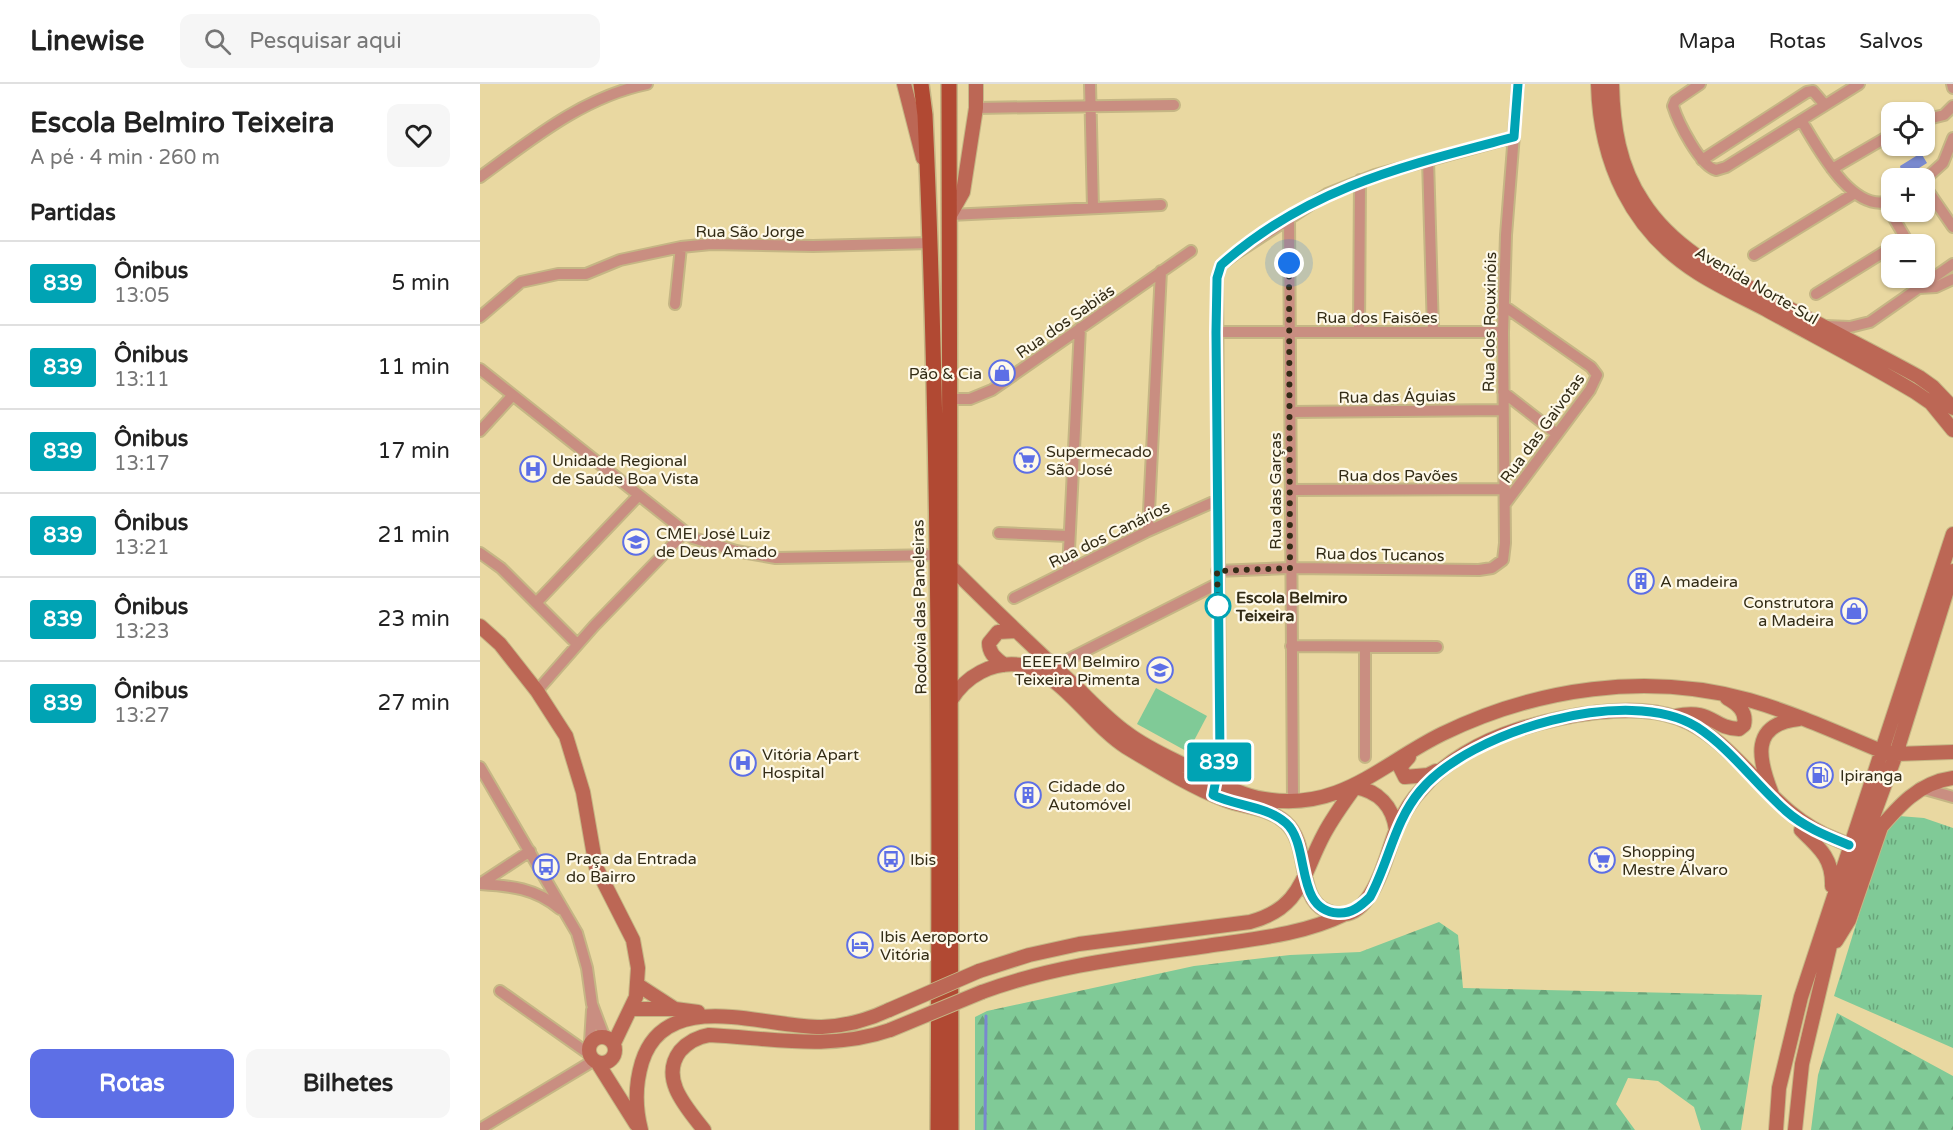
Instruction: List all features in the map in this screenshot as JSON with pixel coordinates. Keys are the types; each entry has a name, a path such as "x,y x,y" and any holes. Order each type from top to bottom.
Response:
{"main road":[{"path":"904,84 927,176"},
{"name":"Rodovia das Paneleiras","path":"921,84 951,567 951,1130"},
{"path":"939,84 948,107"},
{"name":"Rodovia das Paneleiras","path":"938,1130 940,864 936,555 943,415 950,399 949,84"},
{"path":"950,215 963,192 976,108 976,84"},
{"name":"Avenida Norte-Sul","path":"1598,84 1601,129 1614,174 1635,213 1664,246 1698,273 1915,392 1943,415 1953,430"},
{"name":"Avenida Norte-Sul","path":"1612,84 1615,127 1624,165 1644,203 1661,225 1709,264 1919,377 1934,387 1953,408"},
{"path":"1795,1130 1802,1064 1838,912 1881,751 1953,534"},
{"path":"951,567 1127,734 1215,788 1249,796 1293,801 1320,797 1355,787 1440,735 1517,704 1581,689 1660,687 1721,694 1749,700 1881,751 1896,754 1953,752"},
{"path":"1776,1130 1779,1088 1789,1044 1832,897 1896,754 1953,571"},
{"path":"480,626 500,644 537,691 566,736 573,755 596,867 633,940 638,985 631,1010 609,1040"},
{"path":"1004,665 989,650 989,643 998,632 1016,631"},
{"path":"951,700 969,678 986,669 1004,665 1032,668 1048,677 1117,740 1285,822 1297,838 1311,895 1319,906 1338,913 1352,910"},
{"path":"1440,735 1404,762 1400,772 1405,777 1412,779 1428,776 1507,733 1565,717 1639,711 1675,716 1697,713 1729,727 1741,727 1745,718 1742,710 1721,694"},
{"path":"1675,716 1716,740 1787,812 1827,857 1832,872 1832,897"},
{"path":"1775,800 1762,764 1762,742 1768,731 1780,722 1801,719"},
{"path":"704,1130 678,1095 672,1076 677,1055 694,1040 708,1035 828,1043 858,1040 890,1030 1025,977 1077,964 1278,935 1324,923 1352,910 1364,902 1373,890 1384,867 1396,830 1422,788 1452,762"},
{"path":"1856,846 1881,827 1921,788 1939,780 1953,778"},
{"path":"1355,787 1370,791 1383,800 1392,813 1396,830"},
{"path":"640,1130 636,1108 637,1083 643,1059 657,1036 671,1024 696,1016 811,1027 836,1026 863,1021 980,971 1029,955 1079,944 1250,922 1282,908 1300,890 1324,833 1355,787"},
{"path":"1787,812 1815,832 1856,846"},
{"path":"1830,951 1849,920 1881,827"},
{"path":"638,985 675,1009"},
{"path":"631,1010 675,1009 757,1021"},
{"path":"592,1055 605,1063 612,1059 615,1051 609,1040 596,1037 592,1055 640,1130"}],"street":[{"path":"480,177 579,109 619,90 647,84"},
{"path":"1090,84 1093,208"},
{"name":"Rua dos Rouxinóis","path":"1503,560 1505,489 1503,332 1506,235 1518,84"},
{"path":"1693,86 1673,106 1702,160 1712,170 1722,169 1859,84"},
{"path":"1952,84 1953,88"},
{"path":"1702,160 1808,92 1813,91 1825,105"},
{"path":"976,108 1174,105"},
{"path":"1935,117 1944,115 1953,106"},
{"path":"1801,120 1833,169 1855,193 1872,202 1881,201"},
{"path":"1215,788 1220,737 1216,332 1217,278 1221,265 1289,217 1327,194 1360,180 1514,137"},
{"path":"1935,172 1950,157 1953,138"},
{"path":"1833,169 1881,141"},
{"path":"1428,160 1433,331"},
{"path":"1359,332 1360,180"},
{"path":"1754,255 1855,193"},
{"path":"1935,199 1953,226"},
{"path":"950,215 1161,205"},
{"name":"Rua das Garças","path":"1289,217 1293,801"},
{"name":"Rua São Jorge","path":"480,317 520,282 558,274 586,274 620,260 681,247 711,244 813,246 931,243"},
{"path":"675,304 681,247"},
{"name":"Rua dos Sabiás","path":"950,399 965,399 985,394 1191,251"},
{"path":"1816,294 1881,253"},
{"path":"1935,282 1953,264"},
{"path":"1148,531 1161,272"},
{"path":"1935,283 1953,279"},
{"path":"1822,326 1850,327 1870,322 1919,288"},
{"name":"Rua das Gaivotas","path":"1504,306 1591,367 1597,375 1594,384 1505,504"},
{"path":"1068,570 1080,328"},
{"name":"Rua dos Faisões","path":"1216,332 1503,332"},
{"path":"480,369 684,533 736,551 776,558 936,555"},
{"path":"1503,392 1557,434"},
{"path":"480,431 512,396"},
{"name":"Rua das Águias","path":"1291,412 1503,410"},
{"name":"Rua dos Pavões","path":"1291,490 1505,489"},
{"path":"537,602 639,495"},
{"name":"Rua dos Canários","path":"1014,598 1148,531 1218,500"},
{"path":"537,691 577,644 684,533"},
{"path":"999,533 1068,536"},
{"path":"480,553 501,568 577,644"},
{"name":"Rua dos Tucanos","path":"1217,571 1290,568 1479,570 1492,568 1503,560"},
{"path":"1065,661 1217,584"},
{"path":"1291,646 1437,647"},
{"path":"1365,648 1365,757"},
{"path":"480,767 577,933 585,958 592,1004 592,1055"},
{"path":"1921,788 1953,797"},
{"path":"480,884 530,851"},
{"path":"480,884 514,886 534,892 550,900 567,916"},
{"path":"500,991 592,1055"},
{"path":"592,1004 609,1040"},
{"path":"480,1129 592,1055"}],"green space":[{"path":"1156,688 1207,716 1188,752 1137,724"},
{"path":"1899,816 1924,818 1953,828 1953,1048 1834,996 1884,833"},
{"path":"1439,922 1458,935 1463,988 1762,995 1741,1130 1701,1130 1694,1107 1658,1081 1628,1078 1616,1104 1635,1130 975,1130 975,1017 987,1011 1194,966 1290,955 1360,952"},
{"path":"1837,1013 1953,1076 1953,1130 1811,1130 1818,1075"}],"water":[{"path":"1916,156 1923,156 1927,163 1919,168 1900,168 1900,166"}],"waterway":[{"path":"985,1130 986,1016"}],"bus line":[{"name":"839","path":"1518,84 1514,137 1375,175 1327,194 1310,203 1221,265 1217,278 1216,332 1220,759 1213,795 1268,812 1285,822 1294,832 1300,845 1309,889 1315,901 1325,910 1346,913 1359,907 1370,897 1384,867 1396,830 1413,799 1431,778 1452,762 1486,742 1544,722 1580,715 1639,711 1675,716 1697,727 1716,740 1787,812 1815,832 1849,845"}],"place":[{"name":"Pão & Cia","path":"1002,373"},
{"name":"Supermecado São José","path":"1027,460"},
{"name":"Unidade Regional de Saúde Boa Vista","path":"533,469"},
{"name":"CMEI José Luiz de Deus Amado","path":"636,542"},
{"name":"A madeira","path":"1641,581"},
{"name":"Escola Belmiro Teixeira","path":"1218,606"},
{"name":"Construtora a Madeira","path":"1854,611"},
{"name":"EEEFM Belmiro Teixeira Pimenta","path":"1160,670"},
{"name":"Vitória Apart Hospital","path":"743,763"},
{"name":"Ipiranga","path":"1820,775"},
{"name":"Cidade do Automóvel","path":"1028,795"},
{"name":"Ibis","path":"891,859"},
{"name":"Shopping Mestre Álvaro","path":"1602,860"},
{"name":"Praça da Entrada do Bairro","path":"546,867"},
{"name":"Ibis Aeroporto Vitória","path":"860,945"}],"route":[{"path":"1218,606 1217,571 1290,568 1289,263"}]}
